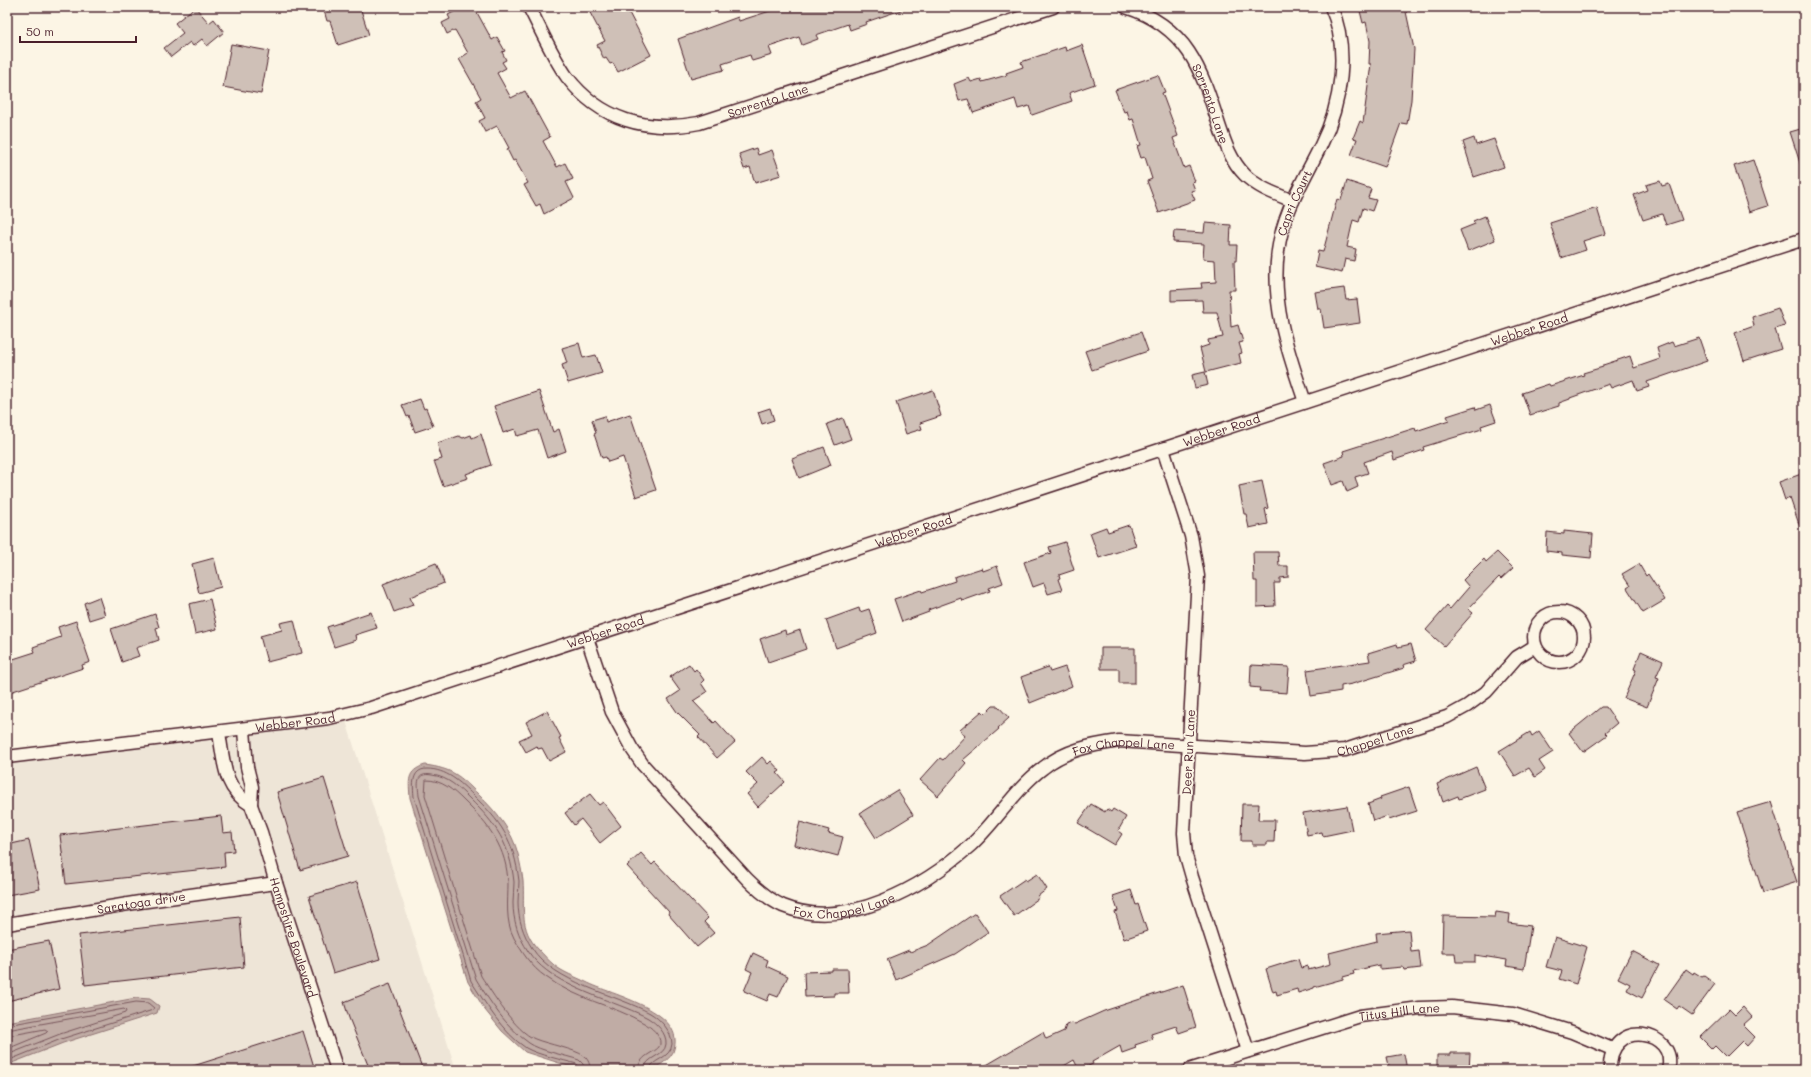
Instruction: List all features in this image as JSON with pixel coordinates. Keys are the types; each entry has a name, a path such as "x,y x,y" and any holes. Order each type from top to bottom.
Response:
{"street":[{"name":"Sorrento Lane","path":"529,7 566,76 587,98 611,114 625,120 639,124 669,127 699,123 1053,7"},
{"name":"Capri Court","path":"1305,402 1279,320 1276,296 1278,251 1283,228 1293,201 1322,144 1337,98 1341,74 1341,50 1337,24 1331,7"},
{"name":"Sorrento Lane","path":"1132,8 1161,24 1182,43 1191,55 1205,81 1226,145 1238,168 1258,186 1293,201"},
{"name":"Webber Road","path":"7,757 244,730 329,718 371,708 1804,239"},
{"name":"Deer Run Lane","path":"1163,449 1191,536 1197,562 1198,576 1184,833 1186,856 1206,923 1248,1051"},
{"path":"1561,612 1569,614 1582,625 1584,641 1582,650 1570,661 1561,663 1549,661 1539,653 1535,646 1535,630 1539,622 1545,616 1561,612"},
{"name":"Fox Chappel Lane","path":"587,638 612,712 625,737 643,765 756,888 776,902 802,911 820,914 839,913 856,909 881,901 928,877 950,862 990,827 1032,777 1052,761 1073,751 1094,744 1119,741 1188,745"},
{"name":"Chappel Lane","path":"1188,745 1312,753 1345,750 1363,745 1446,717 1467,706 1486,692 1517,657 1535,646"},
{"name":"Hampshire Boulevard","path":"244,730 247,766 252,787 251,805 261,832 336,1070"},
{"path":"219,733 229,784 241,799 251,805"},
{"name":"Saratoga drive","path":"7,924 276,883"},
{"name":"Titus Hill Lane","path":"1189,1070 1360,1016 1420,1008 1452,1007 1513,1014 1572,1032 1612,1049"},
{"path":"1610,1070 1609,1060 1612,1049 1619,1041 1628,1036 1638,1034 1648,1035 1658,1040 1665,1047 1669,1057 1668,1070"}],"shaded area":[{"path":"346,721 456,1070 7,1070 7,763"}],"water":[{"path":"425,765 449,771 461,778 491,808 508,829 519,857 522,871 525,926 532,942 557,968 645,1006 659,1015 670,1026 675,1038 673,1052 665,1061 654,1068 647,1070 581,1070 525,1052 502,1031 485,1010 468,982 410,798 410,777 414,770"},
{"path":"136,998 150,999 159,1006 157,1013 63,1043 7,1065 7,1022"}],"building":[{"path":"195,7 209,23 214,19 224,32 207,46 202,39 193,46 190,42 171,57 164,48 183,33 175,23"},
{"path":"323,7 360,7 369,35 338,45 330,21 327,21"},
{"path":"463,7 474,7 492,40 497,37 505,51 502,52 506,60 502,62 506,68 497,73 511,98 525,91 550,137 543,141 557,167 565,163 573,179 566,182 574,198 544,214 540,204 536,206 524,185 528,183 515,160 513,161 507,149 509,148 497,126 485,132 479,121 485,118 476,101 481,98 459,59 468,53 455,30 447,34 442,23 450,19 448,15"},
{"path":"587,7 626,7 651,55 618,72 613,63 610,64 606,58 604,59 597,45 605,41"},
{"path":"771,7 903,7 904,9 866,22 867,24 850,30 848,24 816,35 818,39 802,45 799,37 769,47 772,55 752,61 750,55 722,64 724,70 691,79 678,39 738,17 739,21 773,10"},
{"path":"1359,7 1405,7 1414,49 1411,100 1407,124 1401,123 1385,167 1351,155 1357,139 1353,138 1360,121 1363,123 1371,64 1369,64 1370,41 1366,22 1363,23"},
{"path":"231,44 269,51 261,94 223,87"},
{"path":"1082,45 1095,84 1069,93 1072,101 1032,115 1029,106 1018,109 1015,99 973,113 968,99 959,101 954,84 969,78 971,82 981,79 982,82 1007,75 1006,73 1023,67 1021,62 1065,47 1066,51"},
{"path":"1158,75 1165,92 1162,93 1178,136 1173,138 1184,168 1189,166 1195,181 1192,182 1195,190 1191,191 1195,200 1159,213 1147,181 1152,179 1145,157 1141,158 1137,146 1141,145 1133,119 1130,120 1127,111 1124,112 1115,90"},
{"path":"1804,128 1804,166 1801,166 1790,132"},
{"path":"1474,138 1476,145 1494,139 1504,167 1474,177 1463,142"},
{"path":"756,148 758,155 772,150 781,175 755,183 750,167 744,169 739,154"},
{"path":"1753,160 1768,206 1749,212 1734,166"},
{"path":"1347,181 1371,189 1368,198 1376,200 1372,211 1363,208 1359,222 1353,220 1347,247 1356,249 1354,261 1345,259 1342,273 1315,267 1318,251 1323,252 1337,199 1341,200"},
{"path":"1660,181 1662,186 1669,184 1682,220 1666,225 1662,214 1643,220 1634,195 1648,190 1646,185"},
{"path":"1597,208 1605,234 1583,241 1586,250 1561,258 1550,223"},
{"path":"1485,216 1495,240 1468,251 1460,230 1475,224 1473,221"},
{"path":"1205,223 1231,225 1230,245 1237,245 1236,261 1234,261 1235,290 1229,290 1231,327 1238,325 1243,342 1239,343 1242,353 1239,354 1241,363 1206,372 1200,348 1209,345 1208,340 1223,337 1217,312 1203,312 1202,300 1171,301 1171,290 1202,288 1201,283 1216,282 1215,260 1203,259 1204,244 1173,242 1174,231 1204,233"},
{"path":"1344,288 1346,300 1357,299 1360,323 1324,328 1321,309 1318,309 1315,292"},
{"path":"1778,308 1785,326 1775,329 1781,349 1744,361 1735,333 1754,326 1752,317"},
{"path":"1141,332 1148,351 1092,370 1085,351"},
{"path":"1699,338 1707,361 1647,382 1649,387 1637,391 1633,380 1611,388 1609,384 1570,398 1559,403 1559,406 1530,415 1522,393 1584,375 1583,373 1630,356 1634,368 1660,359 1657,348 1672,342 1674,346"},
{"path":"579,343 583,358 596,355 602,373 568,383 562,365 567,363 562,348"},
{"path":"1205,372 1208,385 1195,388 1192,375"},
{"path":"933,390 941,416 920,423 922,429 906,434 896,402"},
{"path":"539,391 553,432 559,429 566,451 547,458 538,430 517,436 515,429 503,433 494,406"},
{"path":"420,399 424,409 426,408 433,426 415,432 409,416 407,417 402,405"},
{"path":"1490,405 1496,421 1481,426 1482,429 1423,447 1424,450 1394,460 1392,452 1364,462 1368,473 1355,477 1358,487 1347,492 1343,481 1332,485 1324,463 1344,456 1343,451 1415,428 1416,431 1449,420 1447,416 1475,407 1476,410"},
{"path":"770,408 774,420 762,424 758,412"},
{"path":"630,414 656,490 636,497 623,457 608,462 606,457 602,458 594,434 596,433 592,420 605,416 606,422"},
{"path":"843,418 851,439 835,445 827,424"},
{"path":"481,434 491,465 466,474 468,478 443,486 434,461 442,459 437,443 459,436 463,438 471,435 472,438"},
{"path":"824,447 831,465 799,478 792,459"},
{"path":"1804,473 1804,533 1802,533 1790,498 1785,500 1779,482"},
{"path":"1262,481 1268,508 1265,509 1268,524 1249,528 1246,514 1244,514 1239,486"},
{"path":"1129,525 1136,546 1099,558 1090,533 1106,527 1108,532"},
{"path":"1564,531 1593,534 1591,558 1562,555 1562,553 1546,551 1547,532 1564,534"},
{"path":"1065,542 1074,570 1059,575 1060,578 1058,579 1062,590 1048,594 1044,583 1033,587 1024,562 1051,553 1049,547"},
{"path":"1253,552 1278,552 1279,566 1288,566 1288,577 1280,578 1280,583 1274,583 1275,606 1257,607 1257,581 1254,581"},
{"path":"1497,552 1513,568 1501,579 1499,577 1468,609 1473,613 1444,646 1426,630 1447,606 1450,609 1469,587 1463,580 1484,559 1486,562"},
{"path":"214,558 221,587 199,593 192,564"},
{"path":"436,563 444,583 410,597 413,605 394,612 383,584"},
{"path":"1639,564 1646,576 1648,574 1665,600 1643,613 1627,588 1630,586 1622,574"},
{"path":"997,566 1003,583 989,588 990,591 962,601 961,598 928,610 929,612 902,622 894,599 921,590 922,592 955,581 954,577 982,568 983,571"},
{"path":"99,597 105,615 89,620 84,603"},
{"path":"210,599 217,629 195,634 189,604"},
{"path":"859,608 860,612 869,609 877,633 836,648 826,620"},
{"path":"371,612 377,628 355,635 356,640 334,647 327,627"},
{"path":"155,614 159,627 156,628 159,640 136,648 139,656 122,662 111,629"},
{"path":"294,620 302,653 267,662 260,636 282,630 280,623"},
{"path":"76,621 90,662 82,665 83,668 7,693 7,661 35,652 33,647 61,637 58,627"},
{"path":"785,630 786,635 800,630 806,649 768,662 760,639"},
{"path":"1397,644 1398,647 1411,644 1416,661 1403,665 1404,668 1341,686 1341,691 1311,696 1307,670 1370,661 1368,653"},
{"path":"1101,648 1135,648 1135,683 1119,683 1119,669 1101,669"},
{"path":"1641,651 1663,661 1656,677 1659,678 1647,707 1624,698 1636,670 1634,669"},
{"path":"689,664 694,671 696,669 704,680 701,683 707,692 693,701 714,723 716,721 735,742 717,758 698,737 700,735 677,712 668,699 680,691 670,677"},
{"path":"1251,665 1289,667 1287,693 1259,691 1260,688 1250,687"},
{"path":"1048,667 1050,672 1065,667 1072,686 1030,703 1021,677"},
{"path":"993,706 998,706 1009,718 998,728 999,729 963,760 966,763 938,796 920,780 940,758 943,760 965,736 960,730 982,711 985,714"},
{"path":"1601,707 1606,707 1617,723 1605,733 1607,735 1583,752 1569,733"},
{"path":"547,711 561,737 559,738 566,752 549,761 542,748 538,749 537,746 526,752 519,740 532,734 526,722"},
{"path":"1539,731 1553,752 1539,761 1545,770 1535,777 1529,768 1515,776 1499,751 1530,732 1532,736"},
{"path":"762,757 768,764 771,761 780,771 777,773 785,782 758,807 747,794 758,784 746,772"},
{"path":"1476,767 1485,789 1459,799 1458,796 1443,802 1437,784"},
{"path":"324,778 348,856 300,870 277,792"},
{"path":"1409,787 1417,811 1389,820 1388,816 1373,821 1368,804 1381,799 1380,797"},
{"path":"897,790 913,815 876,838 860,813"},
{"path":"590,794 599,805 603,802 621,826 600,843 581,819 574,825 565,813"},
{"path":"1771,802 1797,882 1763,893 1737,812"},
{"path":"1091,804 1105,812 1107,809 1111,812 1113,809 1126,817 1118,831 1122,834 1115,845 1078,823"},
{"path":"1242,804 1259,804 1258,820 1275,820 1274,842 1267,842 1267,845 1252,845 1252,841 1241,841"},
{"path":"1347,806 1352,830 1323,836 1322,832 1307,835 1303,813"},
{"path":"221,816 223,833 232,832 234,851 224,852 225,867 66,884 60,835"},
{"path":"800,822 829,830 828,833 843,837 838,856 794,845"},
{"path":"29,840 40,889 7,895 7,845"},
{"path":"641,853 652,865 655,862 708,918 704,922 714,933 697,947 668,914 669,912 627,866"},
{"path":"1037,874 1047,889 1038,896 1039,898 1014,916 1000,896 1025,879 1026,881"},
{"path":"357,882 380,959 333,973 309,896"},
{"path":"1131,890 1136,905 1138,904 1147,931 1124,939 1115,912 1118,911 1113,896"},
{"path":"1496,912 1510,914 1509,923 1531,926 1524,969 1506,966 1507,960 1475,955 1475,962 1456,962 1455,953 1442,953 1443,916 1495,917"},
{"path":"975,913 988,932 955,954 896,980 887,959 909,950 910,952 928,945"},
{"path":"240,917 244,967 85,985 79,935"},
{"path":"1409,930 1411,952 1419,951 1421,968 1404,970 1403,967 1380,969 1380,965 1353,971 1354,974 1343,977 1343,979 1298,993 1297,989 1277,995 1276,991 1273,992 1266,969 1298,959 1301,968 1307,966 1308,970 1331,964 1329,953 1377,941 1376,933"},
{"path":"1555,937 1587,947 1576,984 1559,979 1562,971 1546,967"},
{"path":"49,941 59,989 7,1001 7,949"},
{"path":"1632,951 1659,965 1642,998 1627,990 1630,984 1618,978"},
{"path":"753,953 768,960 766,966 788,976 778,997 770,994 767,1001 744,991 752,972 746,969"},
{"path":"832,969 848,969 849,993 834,993 834,996 805,997 804,972 832,971"},
{"path":"1686,969 1693,974 1694,972 1702,977 1704,976 1715,984 1692,1015 1679,1006 1677,1009 1664,1000"},
{"path":"390,984 423,1070 370,1070 349,1018 344,1002"},
{"path":"1183,985 1196,1027 1179,1033 1176,1026 1151,1034 1153,1039 1135,1045 1136,1048 1122,1053 1120,1046 1092,1062 1093,1064 1079,1070 1074,1060 1057,1070 978,1070 1043,1032 1046,1039 1064,1031 1066,1025 1072,1023 1075,1024 1104,1011"},
{"path":"1743,1007 1752,1017 1743,1025 1755,1037 1747,1046 1742,1041 1726,1057 1715,1046 1712,1049 1700,1037 1729,1009 1735,1015"},
{"path":"303,1031 315,1070 191,1070 190,1067"},
{"path":"1451,1053 1470,1053 1469,1070 1437,1070 1437,1055 1451,1055"},
{"path":"1404,1054 1407,1070 1390,1070 1387,1057"}]}
